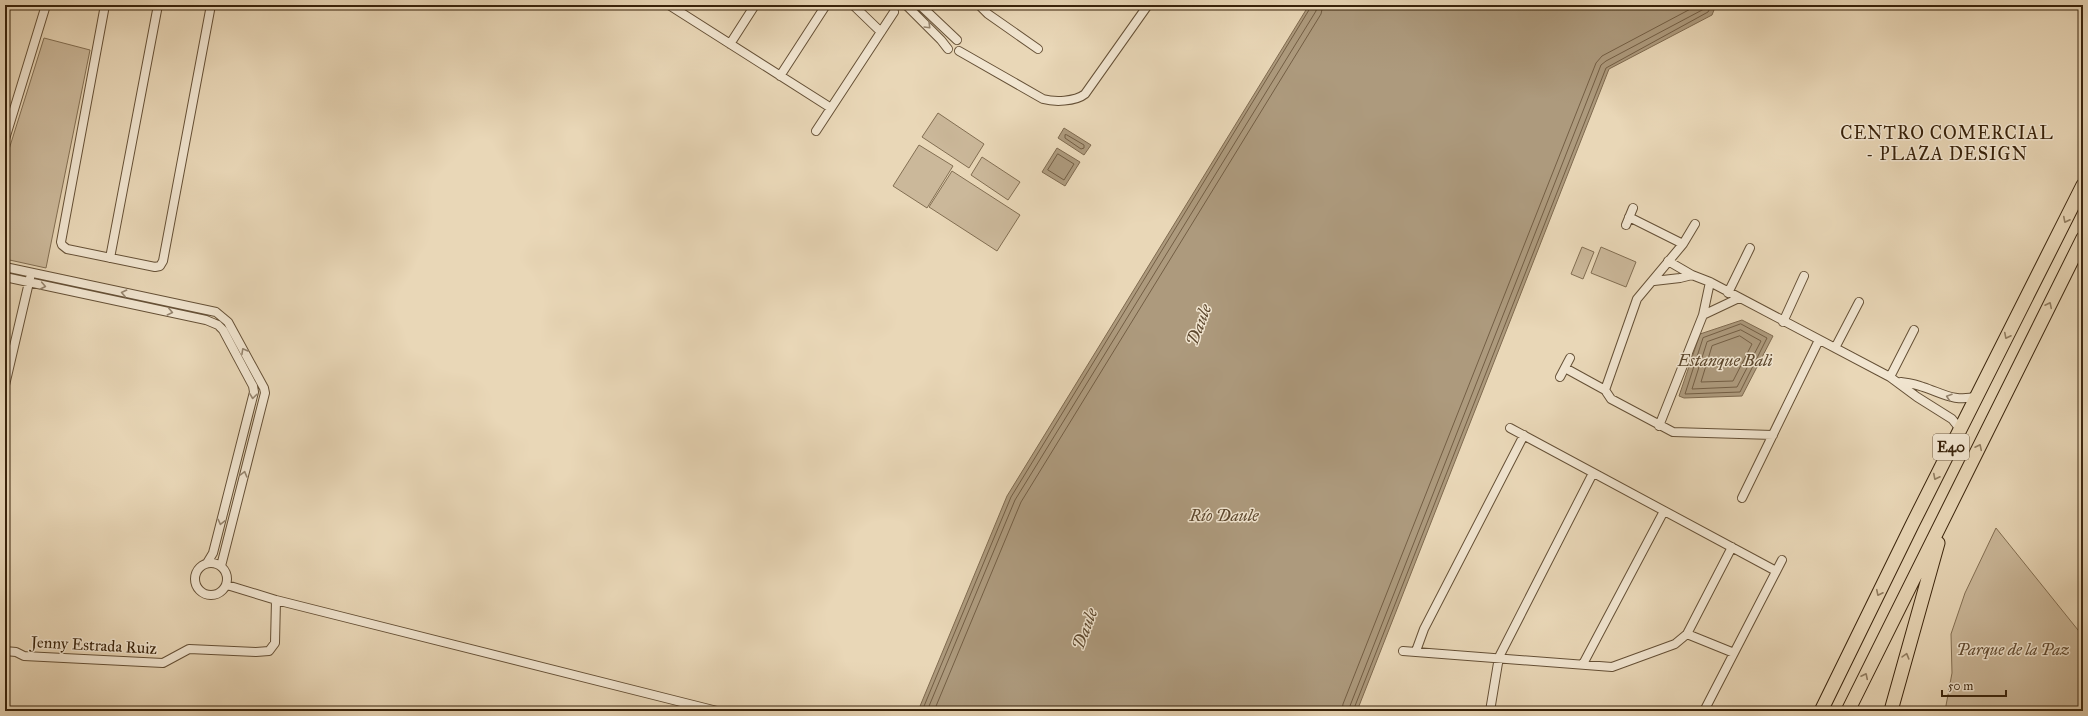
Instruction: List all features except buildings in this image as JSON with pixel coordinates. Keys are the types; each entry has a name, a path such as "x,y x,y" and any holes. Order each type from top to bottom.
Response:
{"highway":[{"name":"E40","path":"1821,711 1960,429 2083,185"},
{"name":"E40","path":"1848,711 2083,238"},
{"path":"1892,707 1946,513"}],"street":[{"path":"5,139 46,5"},
{"path":"105,5 60,238 62,245 67,249 155,267 160,266 163,260 211,5"},
{"path":"110,258 158,5"},
{"path":"669,5 679,8 730,44 831,108"},
{"path":"730,44 755,5"},
{"path":"780,76 826,5"},
{"path":"853,5 881,32"},
{"path":"906,5 953,53 959,51 1043,99 1054,101 1079,98 1085,94 1148,5"},
{"path":"920,5 957,40 961,45 959,51"},
{"path":"979,5 988,14 1038,49"},
{"path":"816,131 894,12"},
{"path":"948,49 950,41 957,40"},
{"path":"1626,225 1633,208"},
{"path":"1629,217 1683,244"},
{"path":"1605,390 1637,299 1654,281 1668,261 1683,244 1695,224"},
{"path":"1728,292 1750,248"},
{"path":"1668,261 1692,275 1710,282 1783,322 1898,381 1917,397 1952,419 1960,429"},
{"path":"5,268 216,312 228,322 264,388 265,393 220,566"},
{"path":"5,385 31,273"},
{"path":"1654,281 1692,275"},
{"path":"1783,322 1804,276"},
{"path":"5,277 206,320 218,325 223,330 253,386 254,392 213,553 207,563"},
{"path":"1659,426 1703,314 1710,282"},
{"path":"1703,314 1739,298"},
{"path":"1835,348 1859,302"},
{"path":"1890,377 1914,330"},
{"path":"1742,498 1819,340"},
{"path":"1560,377 1570,358"},
{"path":"1565,368 1605,390 1611,399 1659,426 1678,433 1773,435"},
{"path":"1898,381 1921,386 1953,399 1977,396"},
{"path":"1510,428 1776,571"},
{"path":"1416,652 1424,629 1524,435"},
{"path":"1490,711 1499,657 1593,473"},
{"path":"1583,664 1664,510"},
{"path":"1403,651 1499,657 1612,667 1675,644 1687,634 1732,547"},
{"path":"1704,711 1782,560"},
{"path":"207,563 214,563 220,566 225,571 228,578 227,585 223,591 216,595 208,596 201,593 196,586 194,578 200,566 207,563"},
{"path":"227,585 276,600 716,711"},
{"name":"Jenny Estrada Ruiz","path":"5,651 16,652 24,656 164,663 190,649 256,652 269,651 275,643 276,600"},
{"path":"1687,634 1734,653"}],"green space":[{"path":"44,38 90,50 46,268 5,259 5,162"},
{"path":"938,113 984,144 969,168 922,137"},
{"path":"919,145 953,166 927,208 893,186"},
{"path":"982,157 1020,182 1008,200 971,175"},
{"path":"952,171 1020,215 997,251 929,207"},
{"path":"1582,247 1594,252 1583,279 1571,274"},
{"path":"1601,247 1636,262 1626,287 1591,273"},
{"name":"Parque de la Paz","path":"1996,528 2082,635 2083,628 2083,711 1945,711 1952,673 1951,634 1965,593"}],"water":[{"name":"Río Daule","path":"1309,5 1716,5 1712,15 1609,69 1357,711 918,711 1007,496"},
{"path":"1064,128 1091,145 1084,155 1058,138"},
{"path":"1057,148 1080,162 1065,186 1042,172"},
{"name":"Estanque Bali","path":"1742,320 1773,336 1742,396 1684,398 1679,396 1700,334"}],"district":[{"name":"CENTRO COMERCIAL - PLAZA DESIGN","path":"1947,143"}],"water label":[{"name":"Daule","path":"1199,325"},
{"name":"Daule","path":"1085,629"}]}
